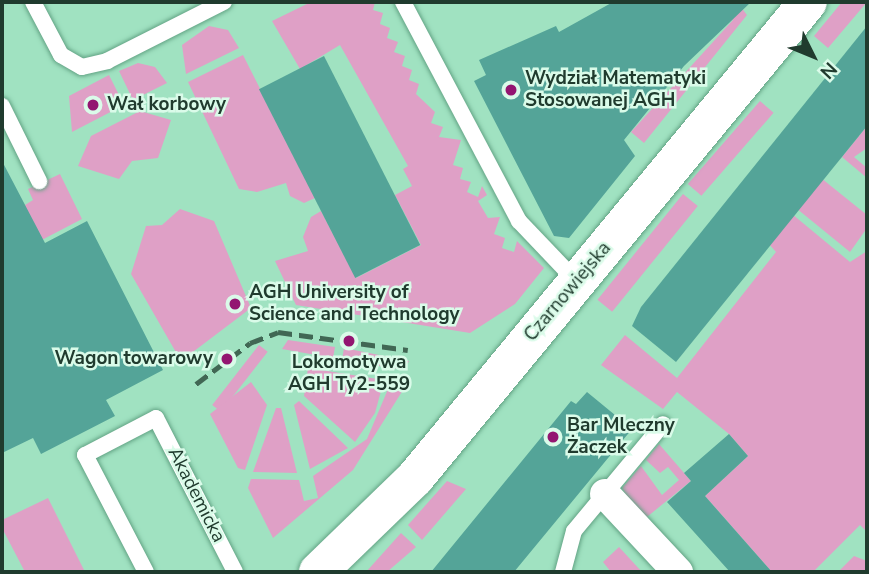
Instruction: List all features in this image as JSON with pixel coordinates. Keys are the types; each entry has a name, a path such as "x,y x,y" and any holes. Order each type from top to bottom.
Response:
{"main road":[{"name":"Czarnowiejska","path":"318,572 393,503 808,2"}],"street":[{"path":"605,494 678,572"}],"lane":[{"path":"33,2 61,55 82,66 107,61 224,2"},
{"path":"403,2 519,221 577,282"},
{"path":"2,106 39,181"},
{"name":"Akademicka","path":"146,572 85,455 156,418 235,572"},
{"path":"563,572 574,531 663,424"}],"shaded area":[{"path":"311,2 375,2 373,10 383,13 380,24 390,28 387,38 398,42 394,52 405,56 402,66 412,70 409,80 419,84 416,94 435,112 431,123 443,127 439,137 461,140 453,165 463,168 460,179 471,182 467,192 478,197 482,186 487,195 478,201 488,218 500,217 494,234 505,238 502,248 514,252 517,241 544,268 515,304 470,333 296,305 275,261 308,251 303,237 311,217 321,211 356,278 421,245 395,195 412,186 403,169 408,166 340,45 300,69 272,21"},
{"path":"737,2 747,15 644,143 631,132 733,20 726,14"},
{"path":"842,2 867,2 828,48 814,36"},
{"path":"209,26 228,30 239,48 186,74 182,45"},
{"path":"243,55 315,198 304,203 290,196 286,183 257,192 239,189 188,82"},
{"path":"138,63 155,67 167,83 133,100 119,71"},
{"path":"109,75 124,105 72,132 69,96"},
{"path":"760,101 774,113 701,196 688,184"},
{"path":"140,111 171,120 158,158 132,161 119,179 78,166 91,136"},
{"path":"867,126 867,148 854,157 867,168 867,178 842,157"},
{"path":"60,174 82,219 36,243 25,205 33,200 28,189"},
{"path":"821,178 867,215 867,228 850,252 796,208"},
{"path":"683,194 698,206 612,312 597,300"},
{"path":"180,209 214,221 251,308 181,361 131,274 146,226 162,225"},
{"path":"792,214 850,262 867,251 867,532 860,525 813,572 772,572 705,496 748,456 729,434 677,392 663,409 601,365 625,335 677,378 776,252 768,243"},
{"path":"288,340 335,347 333,358 282,349"},
{"path":"259,345 268,352 221,412 212,405"},
{"path":"344,348 409,361 404,370 342,360"},
{"path":"308,368 384,380 375,413 355,442 304,396"},
{"path":"251,382 267,405 245,470 238,468 210,414"},
{"path":"391,382 403,390 353,470 273,538 248,488 251,479 299,480 304,501 318,498 313,476 367,439"},
{"path":"299,401 348,448 310,469 294,405"},
{"path":"276,408 281,408 297,473 253,472"},
{"path":"659,444 691,481 642,521 622,488 641,466 662,495 679,480 668,467 660,473 646,460"},
{"path":"447,481 466,489 422,540 408,525"},
{"path":"48,498 85,572 25,572 2,528 2,520"},
{"path":"401,533 416,547 387,572 366,572"},
{"path":"619,547 642,572 611,572 603,562"},
{"path":"854,556 867,561 867,572 838,572"}],"building":[{"path":"613,2 751,2 684,66 624,140 635,156 569,238 554,236 474,81 486,75 479,60 556,26 559,32"},
{"path":"867,26 867,126 676,362 632,326 641,307"},
{"path":"324,56 420,245 355,278 259,89"},
{"path":"2,161 45,243 87,221 163,370 106,400 115,416 41,454 33,438 2,453"},
{"path":"587,392 632,429 514,572 431,572 571,401 576,404"},
{"path":"729,434 748,456 705,496 772,572 730,572 667,502 691,481 684,473"}],"railway":[{"path":"196,384 250,343 278,332 408,350"}],"place":[{"name":"Wydział Matematyki Stosowanej AGH","path":"511,90"},
{"name":"Wał korbowy","path":"93,105"},
{"name":"AGH University of Science and Technology","path":"235,304"},
{"name":"Lokomotywa AGH Ty2-559","path":"349,341"},
{"name":"Wagon towarowy","path":"227,359"},
{"name":"Bar Mleczny Żaczek","path":"553,437"}]}
